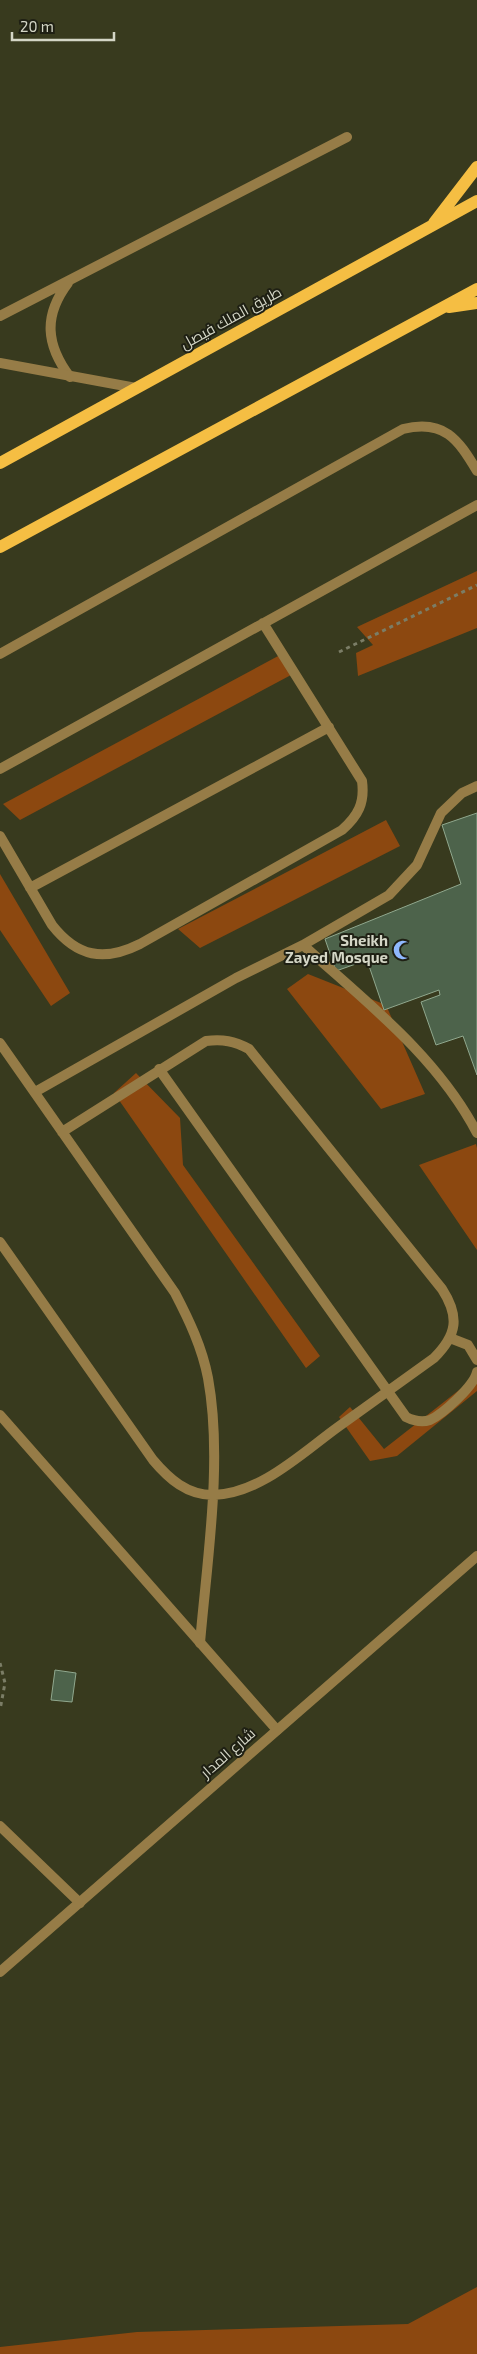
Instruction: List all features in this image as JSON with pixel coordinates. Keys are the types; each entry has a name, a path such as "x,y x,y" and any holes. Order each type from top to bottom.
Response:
{"main road":[{"path":"430,227 477,167"},
{"name":"طريق الملك فيصل","path":"0,462 477,201"},
{"path":"0,547 477,289"},
{"path":"442,308 477,304"}],"street":[{"path":"0,316 347,137"},
{"path":"70,377 52,347 50,329 52,311 60,294 71,280"},
{"path":"0,363 136,388"},
{"path":"0,654 403,429 429,426 442,430 462,446 477,471"},
{"path":"0,769 477,505"},
{"path":"0,836 52,925 62,938 76,948 92,954 109,955 125,951 140,944 342,830 357,814 362,803 362,781 263,623"},
{"path":"30,888 329,727"},
{"path":"35,1092 236,978 303,944 389,895 417,865 441,813 451,801 477,786"},
{"path":"303,944 423,1055 448,1088 477,1133"},
{"path":"0,1242 162,1471 172,1481 185,1489 213,1495 253,1484 271,1475 434,1358 450,1338 454,1324 453,1312 442,1289 249,1049 235,1042 220,1039 206,1041 62,1132"},
{"path":"0,1042 175,1293 189,1319 208,1376 212,1406 213,1495 200,1643"},
{"path":"159,1069 406,1417 422,1422 430,1420 470,1387 477,1372"},
{"path":"450,1338 468,1345 477,1360"},
{"path":"0,1415 277,1730"},
{"name":"شارع المدار","path":"0,1972 477,1556"},
{"path":"0,1826 80,1903"}],"path":[{"path":"339,652 477,584"},
{"path":"0,1663 5,1683 0,1710"}],"shaded area":[{"path":"477,571 477,628 358,676 356,653 373,645 357,627"},
{"path":"280,655 291,675 20,820 3,804"},
{"path":"386,820 400,846 200,948 178,929"},
{"path":"0,874 70,993 51,1006 0,930"},
{"path":"308,974 386,1005 425,1094 381,1109 287,989"},
{"path":"136,1073 180,1118 183,1165 320,1356 306,1368 114,1093"},
{"path":"476,1144 477,1148 477,1250 419,1165"},
{"path":"477,1376 477,1391 397,1456 370,1461 339,1417 350,1407 384,1449"},
{"path":"477,2287 477,2354 0,2354 0,2347 137,2332 408,2324"}],"building":[{"name":"Sheikh Zayed Mosque","path":"477,813 477,1075 463,1036 436,1045 421,1002 440,995 439,990 384,1010 367,960 336,971 325,939 461,884 442,825"},
{"path":"55,1670 76,1673 72,1702 51,1700"}],"place":[{"name":"Sheikh Zayed Mosque","path":"403,950"}]}
